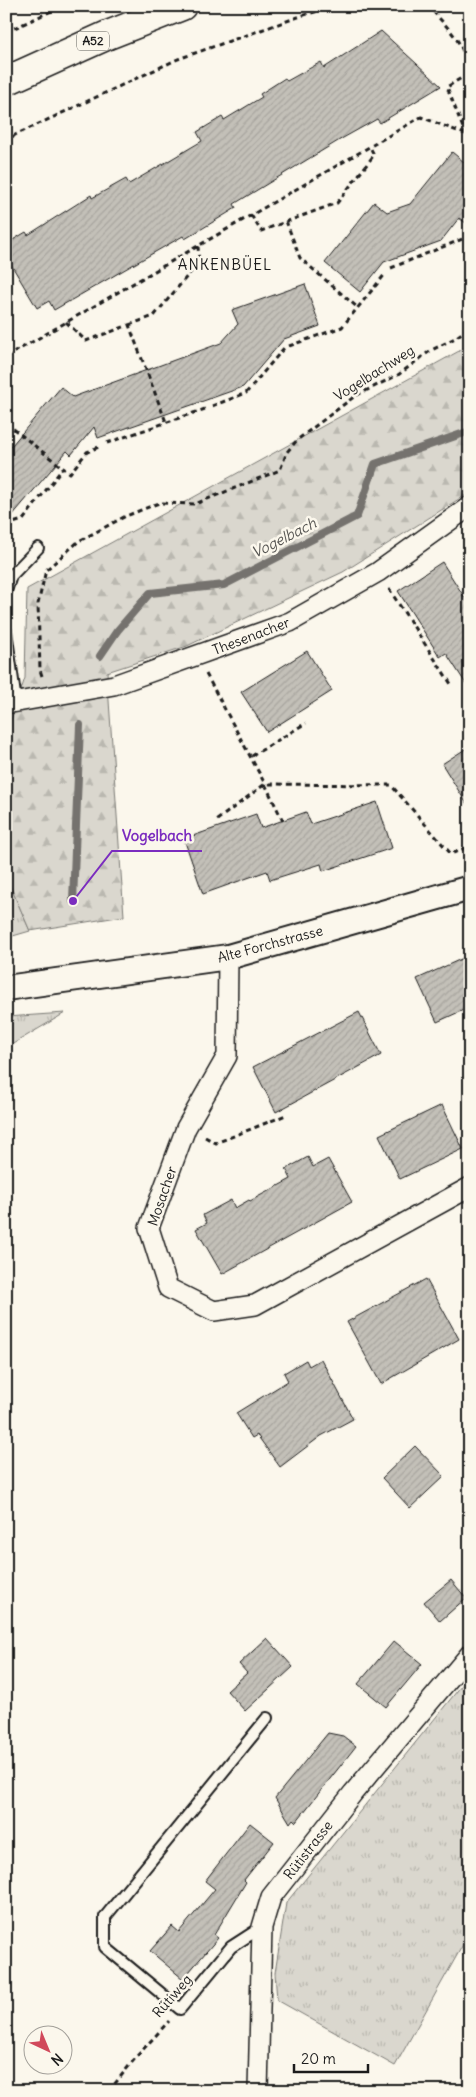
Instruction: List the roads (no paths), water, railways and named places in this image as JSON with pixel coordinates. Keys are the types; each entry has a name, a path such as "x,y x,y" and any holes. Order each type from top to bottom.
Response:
{"highway":[{"name":"A52","path":"6,61 134,6"},
{"name":"A52","path":"6,81 108,35 182,6"}],"street":[{"name":"Thesenacher","path":"11,703 114,685 290,622 378,572 470,506"},
{"name":"Alte Forchstrasse","path":"6,988 228,956 470,888"},
{"name":"Mosacher","path":"228,956 226,1056 186,1128 149,1228 168,1288 214,1311 255,1305 470,1187"},
{"name":"Rütistrasse","path":"258,2091 262,1927 271,1897 353,1792 470,1654"}],"lane":[{"path":"6,591 11,576 38,548"},
{"path":"6,631 11,703"},
{"name":"Rütiweg","path":"262,1927 231,1947 180,2009 105,1947 105,1917 267,1718"}],"waterway":[{"name":"Vogelbach","path":"100,656 117,631 150,593 224,585 357,516 375,464 470,431"},
{"name":"Vogelbach","path":"73,901 80,725"}],"place":[{"name":"Vogelbach","path":"73,901"}],"district":[{"name":"ANKENBÜEL","path":"225,265"}]}
